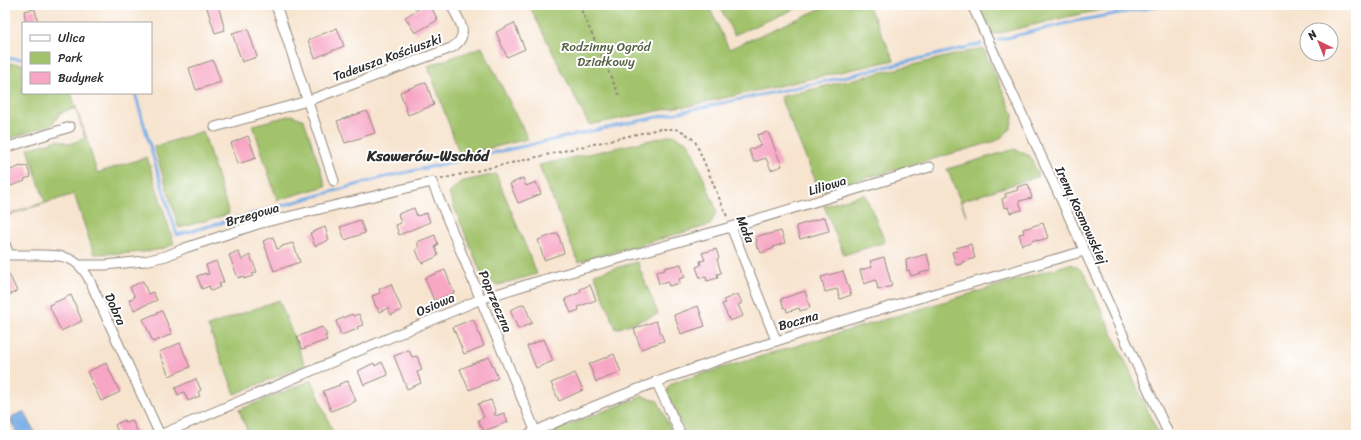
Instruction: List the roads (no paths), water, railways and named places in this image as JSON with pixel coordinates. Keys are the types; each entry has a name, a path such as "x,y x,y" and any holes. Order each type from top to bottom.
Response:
{"street":[{"path":"276,5 334,180"},
{"name":"Tadeusza Kościuszki","path":"214,127 307,100 456,45 462,36 463,27 451,5"},
{"name":"Ireny Kosmowskiej","path":"972,5 1169,435"},
{"path":"5,148 70,127"},
{"name":"Liliowa","path":"731,227 930,167"},
{"name":"Brzegowa","path":"80,265 145,262 258,224 432,182"},
{"name":"Poprzeczna","path":"432,182 536,433"},
{"name":"Osiowa","path":"160,435 481,299 532,283 731,227"},
{"name":"Mała","path":"731,227 776,340"},
{"path":"5,244 7,255 58,255 69,258 80,265"},
{"name":"Boczna","path":"527,435 536,433 656,381 776,340 1084,251"},
{"name":"Dobra","path":"80,265 88,277 160,435"},
{"path":"656,381 681,435"}],"water":[{"path":"24,412 36,435 18,435 11,421 13,416"}],"waterway":[{"path":"998,40 1076,21 1165,5"},
{"path":"135,94 177,235 381,178 835,79 981,44"},
{"path":"5,58 22,59"}],"district":[{"name":"Ksawerów-Wschód","path":"428,156"}],"park label":[{"name":"Rodzinny Ogród Działkowy","path":"606,54"}]}
